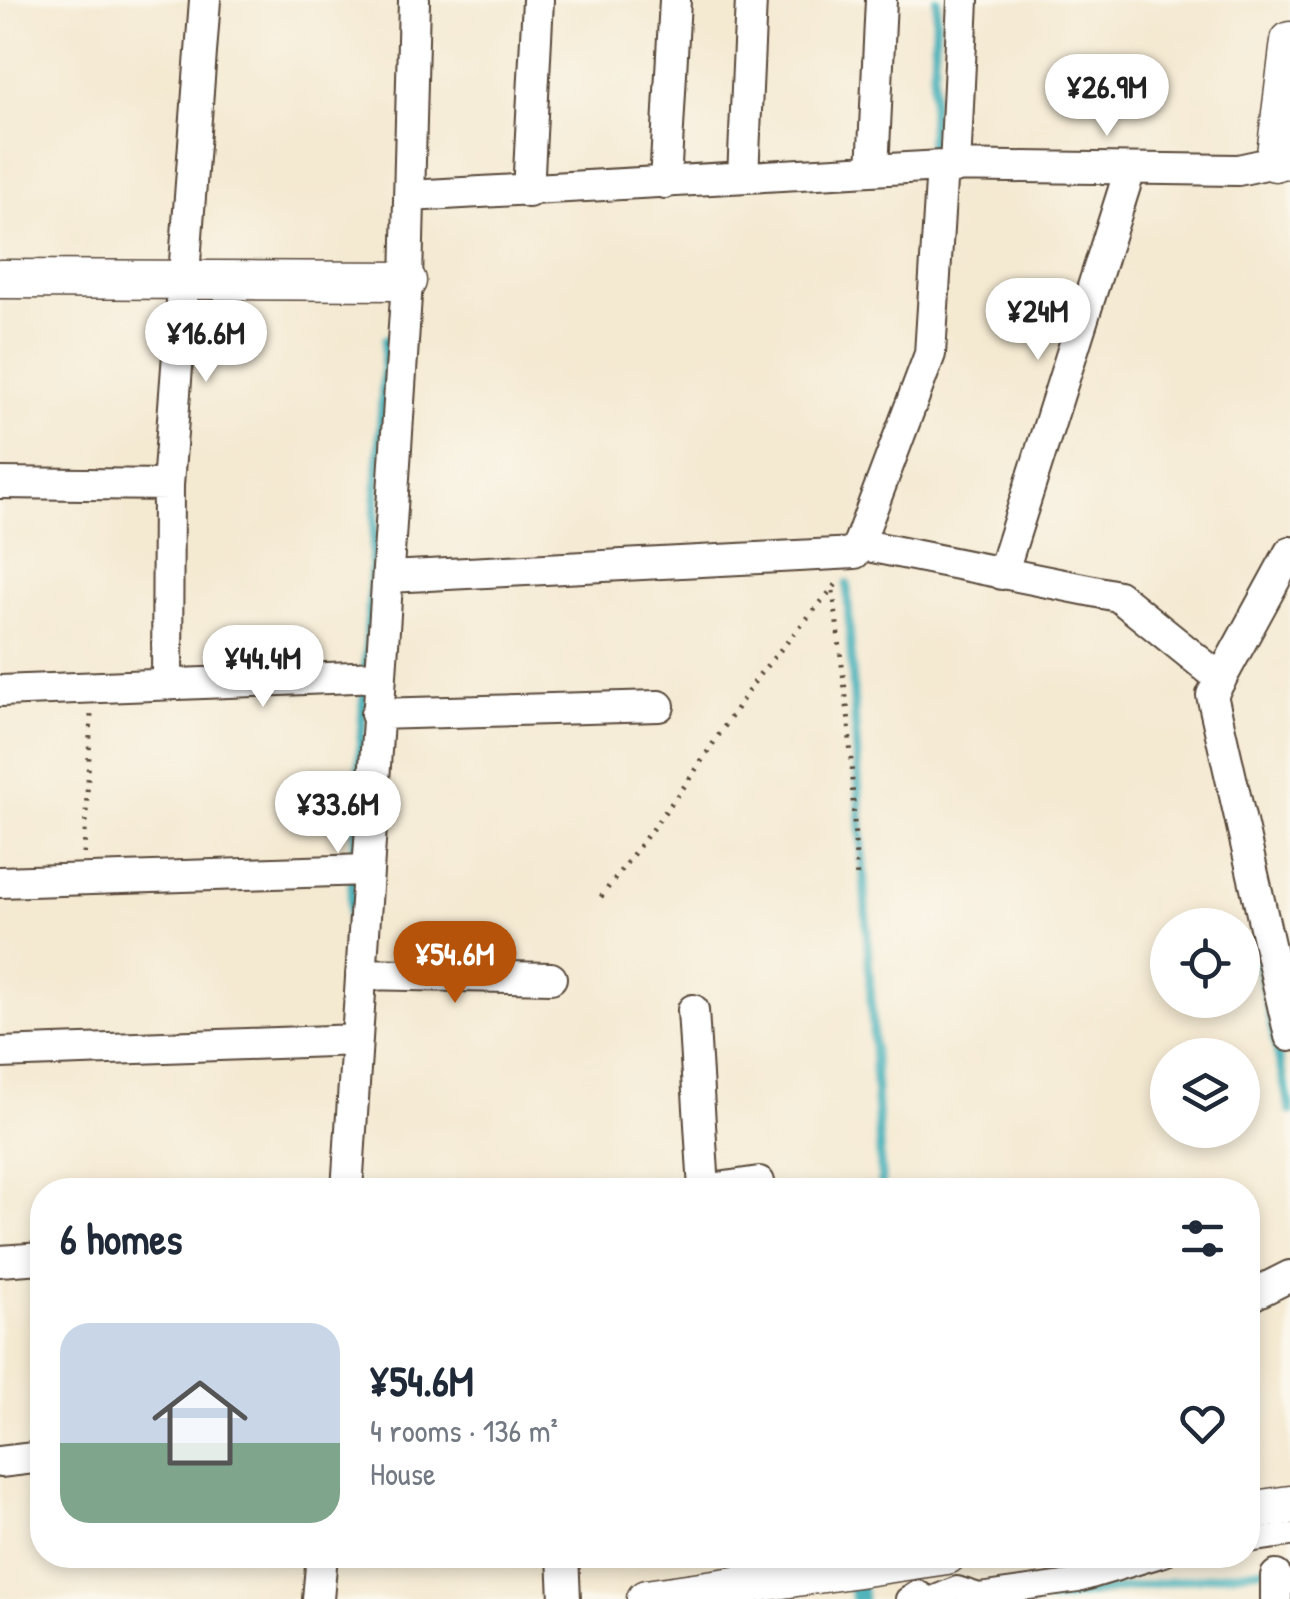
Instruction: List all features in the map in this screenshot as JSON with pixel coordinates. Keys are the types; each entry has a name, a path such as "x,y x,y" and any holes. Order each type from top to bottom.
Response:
{"street":[{"path":"167,684 168,485 205,0"},
{"path":"347,1178 346,1041 361,974 356,870 376,714 368,676 388,577 407,281 414,0"},
{"path":"528,192 538,0"},
{"path":"665,182 675,0"},
{"path":"743,177 751,0"},
{"path":"873,170 881,0"},
{"path":"857,548 930,354 963,0"},
{"path":"409,196 949,167 1238,170 1282,163 1290,41"},
{"path":"1002,574 1130,170"},
{"path":"0,279 407,281"},
{"path":"0,484 168,485"},
{"path":"388,577 857,548 1118,596 1222,678"},
{"path":"1290,552 1212,695 1290,1036"},
{"path":"0,691 368,676"},
{"path":"376,714 659,706"},
{"path":"0,882 356,870"},
{"path":"361,974 551,978"},
{"path":"694,1010 703,1178"},
{"path":"0,1053 346,1041"},
{"path":"0,1261 30,1259"},
{"path":"1260,1290 1290,1276"},
{"path":"0,1462 30,1458"},
{"path":"1260,1509 1290,1505"},
{"path":"1260,1540 1290,1536"},
{"path":"318,1599 321,1568"},
{"path":"564,1568 565,1599"},
{"path":"646,1599 862,1568"},
{"path":"907,1599 918,1592 930,1599 957,1588 979,1595 1078,1582 1123,1568"}],"path":[{"path":"601,898 686,784 759,675 833,590 857,548"},
{"path":"833,590 849,722 857,880"},
{"path":"83,879 92,687"}],"waterway":[{"path":"930,153 937,0"},
{"path":"924,214 926,181"},
{"path":"348,945 386,339"},
{"path":"847,584 881,1178"},
{"path":"1260,972 1290,1111"},
{"path":"1260,1308 1290,1294"},
{"path":"1048,1599 1290,1565"},
{"path":"850,1577 855,1599"},
{"path":"861,1578 863,1599"}]}
